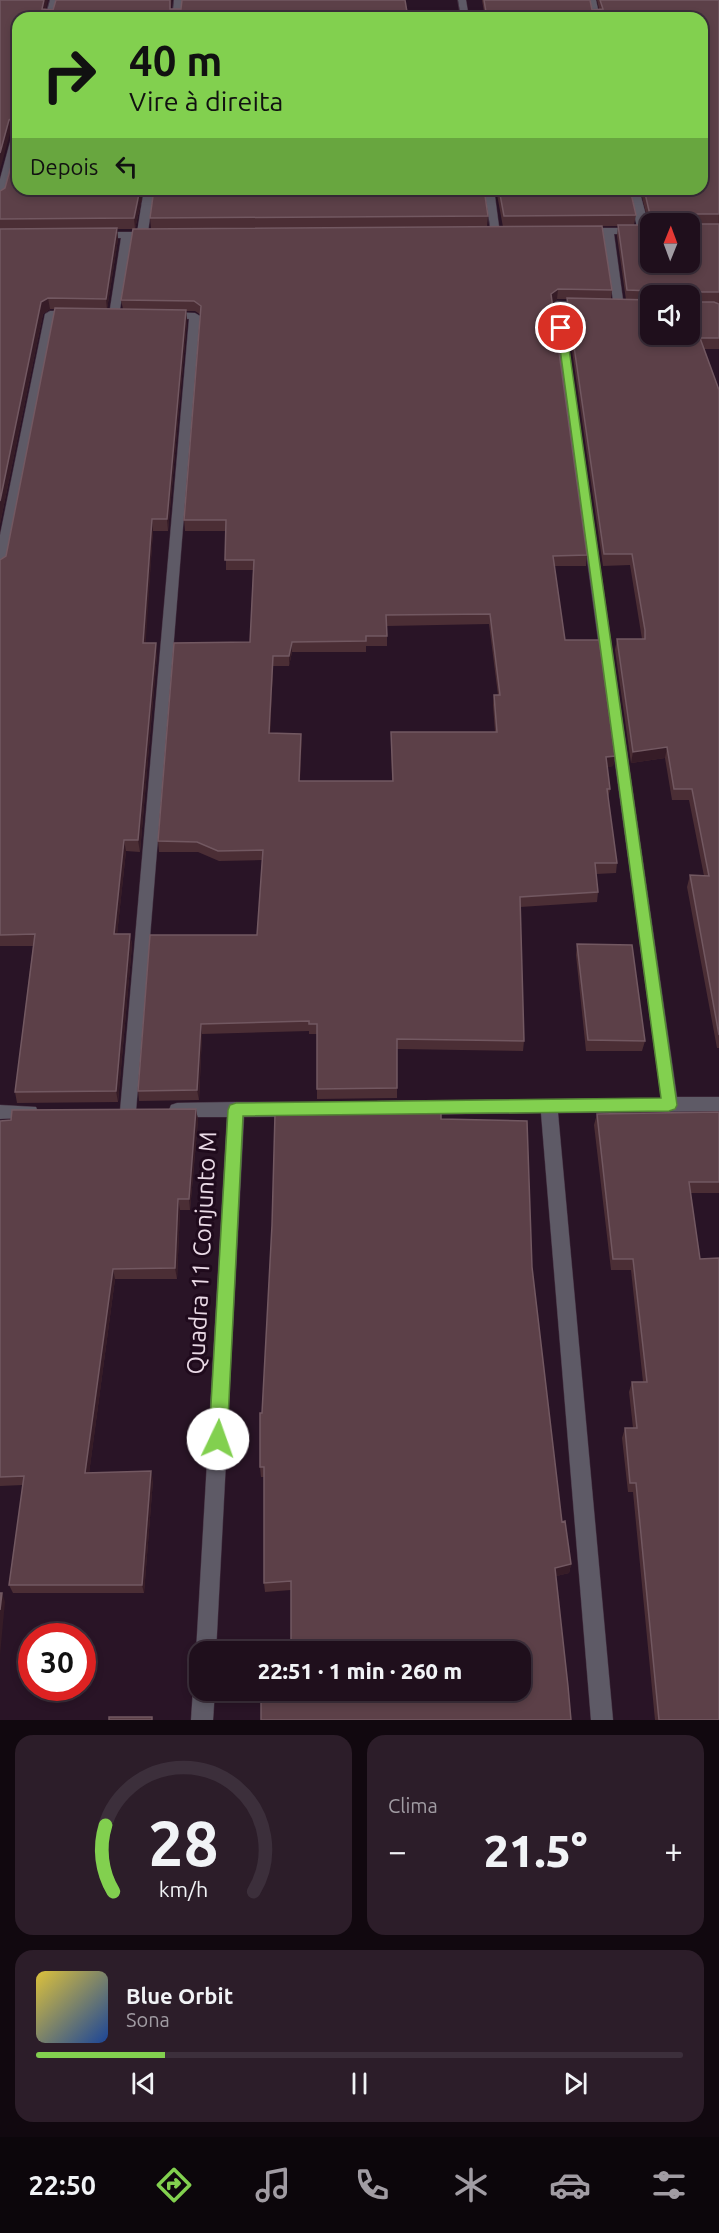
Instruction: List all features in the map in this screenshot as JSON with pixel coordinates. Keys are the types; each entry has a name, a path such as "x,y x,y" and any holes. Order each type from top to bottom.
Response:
{"street":[{"path":"0,198 12,153"},
{"path":"142,235 148,195"},
{"path":"484,232 501,232 491,195"},
{"path":"636,195 641,213"},
{"path":"574,231 640,231"},
{"path":"608,231 614,307 557,304 669,1105"},
{"path":"92,235 166,234"},
{"path":"114,315 127,235"},
{"path":"0,567 50,314 82,314"},
{"path":"128,1111 195,315 148,315"},
{"path":"164,1110 719,1104"},
{"path":"549,1107 602,1720"},
{"name":"Quadra 11 Conjunto M","path":"207,1641 236,1110"},
{"path":"0,1112 47,1112"},
{"path":"202,1720 203,1701"}],"building":[{"path":"0,0 44,0 42,9 53,10 56,0 170,0 170,9 181,9 182,0 405,0 407,12 12,12 12,118 9,120 0,153"},
{"path":"484,0 590,0 592,10 603,9 600,0 719,0 719,214 650,213 645,195 708,195 708,12 486,12"},
{"path":"12,163 12,195 139,195 134,218 0,219 0,191 5,188"},
{"path":"153,195 485,195 488,216 150,218"},
{"path":"500,195 631,195 636,215 504,216"},
{"path":"700,224 719,224 719,292 700,292 700,285 640,285 640,290 627,290 618,225 640,225 640,273 700,273"},
{"path":"602,226 612,290 558,289 551,294 587,555 553,556 565,640 599,640 615,756 606,757 610,789 607,789 617,863 595,863 598,892 520,897 524,1041 397,1039 397,1088 317,1089 317,1024 309,1024 309,1021 201,1024 197,1090 138,1091 150,935 257,935 263,850 218,851 197,842 158,841 174,643 250,642 254,560 225,560 226,520 184,520 201,306 194,301 121,300 133,229","holes":["490,614 500,695 494,695 497,732 391,732 393,781 299,781 301,734 269,733 273,656 289,656 292,642 366,641 366,636 387,636 386,615"]},
{"path":"117,228 106,299 48,298 41,302 0,501 0,229"},
{"path":"567,298 640,300 640,345 700,345 700,338 719,390 719,1035 690,875 709,876 692,789 674,789 667,747 633,752 617,639 645,639 645,630 632,554 604,554"},
{"path":"700,302 719,304 719,338 700,338"},
{"path":"55,308 186,310 167,519 152,519 143,643 156,643 138,840 124,840 114,934 130,934 116,1091 15,1092 35,934 0,935 0,560 6,556"},
{"path":"577,944 632,945 645,1041 588,1040"},
{"path":"397,1105 397,1110 441,1110 441,1119 527,1121 532,1267 562,1522 565,1521 571,1564 555,1568 571,1720 261,1720 261,1701 531,1701 531,1641 291,1641 291,1581 264,1583 264,1467 260,1467 260,1413 262,1413 272,1225 275,1114 317,1113 317,1106"},
{"path":"196,1109 189,1199 178,1199 175,1268 113,1269 85,1473 151,1471 142,1585 9,1585 24,1476 0,1477 0,1121 11,1120 12,1110"},
{"path":"719,1112 719,1182 689,1182 700,1259 719,1258 719,1720 659,1720 636,1483 630,1483 625,1428 637,1428 632,1382 647,1382 633,1259 613,1259 597,1114"},
{"path":"109,1717 152,1717 152,1720 109,1720"}],"route":[{"path":"218,1439 236,1110 669,1105 561,328"}]}
